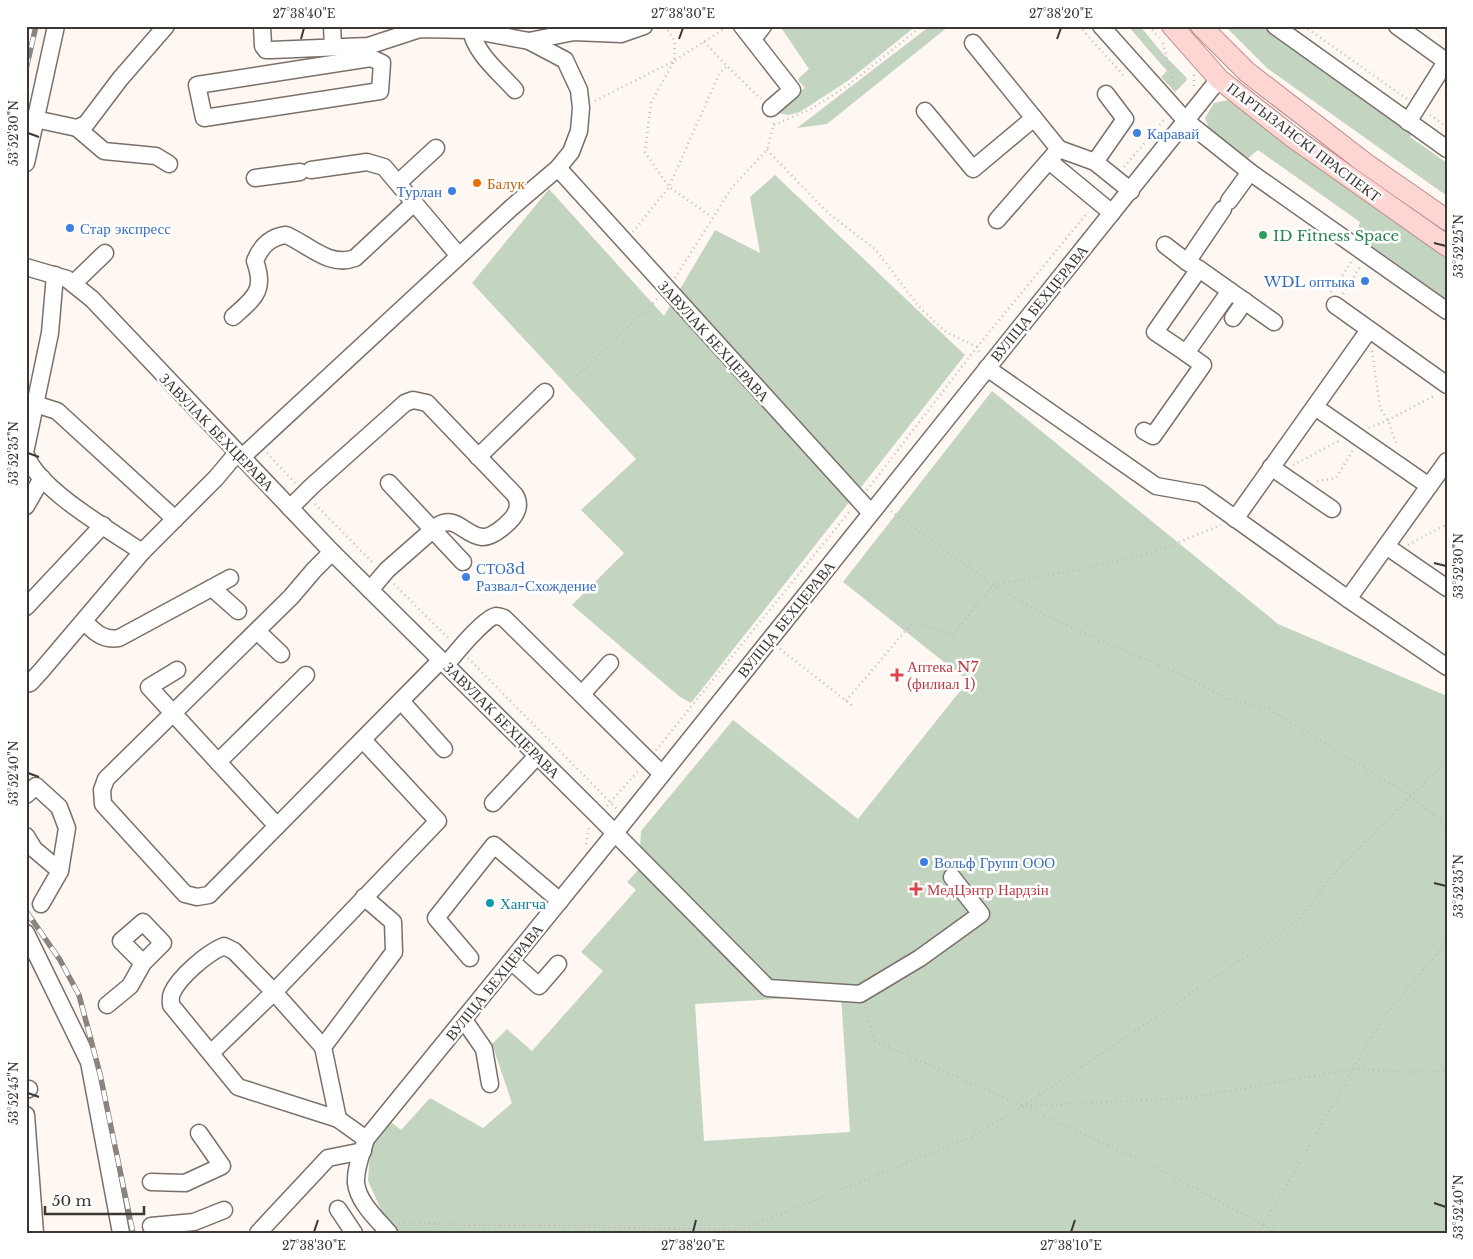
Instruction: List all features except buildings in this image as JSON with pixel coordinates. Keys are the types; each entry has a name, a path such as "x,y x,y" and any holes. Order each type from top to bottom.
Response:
{"main road":[{"name":"ПАРТЫЗАНСКІ ПРАСПЕКТ","path":"1201,26 1247,72 1365,162 1447,220"},
{"name":"ПАРТЫЗАНСКІ ПРАСПЕКТ","path":"1167,34 1219,79 1292,136 1447,246"},
{"path":"1219,79 1224,74 1233,71 1247,72"}],"street":[{"path":"26,163 56,26"},
{"path":"77,128 86,124 120,79 166,26"},
{"path":"26,684 30,683 42,671 142,552 239,455 257,443 511,208 558,168 570,152 579,131 581,108 579,90 565,60 529,41 470,28 420,29 393,35 368,46 266,50 263,46 262,26"},
{"path":"332,26 333,47"},
{"path":"529,41 549,32 621,34 644,26"},
{"path":"1101,26 1186,121 1250,172 1447,311"},
{"path":"1276,26 1447,149"},
{"path":"1397,26 1447,61 1408,122"},
{"path":"470,28 472,38 480,52 515,90"},
{"path":"753,30 792,90 771,108"},
{"path":"382,63 370,58 197,85 204,118 380,91 382,63 393,35"},
{"path":"973,43 1034,118 1054,155 1112,213"},
{"name":"ВУЛІЦА БЕХЦЕРАВА","path":"363,1151 511,961 1219,79"},
{"path":"1096,162 1125,119 1106,94"},
{"path":"925,111 974,169 1034,118"},
{"path":"35,119 77,128 104,151 156,156 169,164"},
{"path":"398,183 436,148"},
{"path":"1054,155 1096,162 1131,190"},
{"path":"997,220 1054,155"},
{"path":"255,178 367,162 378,164 384,167 459,256"},
{"name":"ЗАВУЛАК БЕХЦЕРАВА","path":"558,168 858,501 871,513"},
{"path":"1144,431 1152,436 1171,402 1203,365 1155,332 1226,205 1250,172"},
{"path":"233,317 255,298 259,286 255,260 266,244 275,236 286,235 332,260 345,262 355,258 414,202"},
{"path":"1165,245 1274,322"},
{"path":"74,284 106,253"},
{"name":"ЗАВУЛАК БЕХЦЕРАВА","path":"26,267 55,275 74,284 92,300 332,552 768,988 860,994"},
{"path":"55,275 50,332 31,402 27,458 55,493 142,552"},
{"path":"1186,353 1230,291"},
{"path":"1332,299 1369,330 1447,385"},
{"path":"1233,318 1245,301"},
{"path":"1235,519 1369,330"},
{"path":"987,368 1156,486 1200,494 1348,599 1444,660"},
{"path":"478,457 545,392"},
{"path":"290,508 405,403 413,400 427,403 515,495 518,502 517,512 496,534 489,537 480,537 451,522 444,521 384,574 370,590"},
{"path":"31,402 56,411 175,519"},
{"path":"1315,407 1429,486"},
{"path":"1348,599 1447,461"},
{"path":"1271,468 1332,509"},
{"path":"26,506 42,478"},
{"path":"389,483 463,562"},
{"path":"26,607 103,525"},
{"path":"1386,546 1447,588"},
{"path":"332,552 291,597 106,779 102,790 102,804 185,894 197,898 208,895 401,701 488,620 496,616 504,618 662,774"},
{"path":"84,621 92,630 103,637 119,638 230,578"},
{"path":"212,588 238,611"},
{"path":"257,631 281,654"},
{"path":"582,694 610,663"},
{"path":"177,670 149,688 277,826"},
{"path":"218,762 306,675"},
{"path":"401,701 444,749"},
{"path":"210,1053 274,992 438,821 363,740"},
{"path":"492,802 537,756"},
{"path":"29,786 59,807 67,828 60,871 41,904"},
{"path":"26,836 34,849 60,871"},
{"path":"470,958 436,918 494,845 560,901"},
{"path":"860,994 920,958 981,914 952,876"},
{"path":"323,1047 394,952 393,922 364,897"},
{"path":"26,934 89,1062 121,1233"},
{"path":"338,1120 238,1087 171,1005 171,995 178,983 213,951 224,946 234,951 323,1047 338,1120 363,1151"},
{"path":"511,961 539,986 558,964"},
{"path":"107,1005 130,986 143,963"},
{"path":"464,1020 484,1049 490,1084"},
{"path":"26,1115 35,1233"},
{"path":"151,1182 185,1184 222,1166 199,1133"},
{"path":"363,1151 356,1183 363,1202 384,1228"},
{"path":"258,1233 328,1158 363,1151"},
{"path":"151,1226 194,1222 224,1210"},
{"path":"338,1210 354,1233"}],"path":[{"path":"666,26 675,40 674,61 651,103 645,152 669,187 712,217"},
{"path":"581,108 674,61 729,26"},
{"path":"774,125 812,109 847,86 922,26"},
{"path":"1079,26 1125,77"},
{"path":"1148,26 1167,34"},
{"path":"1304,26 1447,127"},
{"path":"1167,34 1169,49"},
{"path":"1167,34 1174,86"},
{"path":"577,376 668,289 733,186 768,150 774,125 771,108 726,66 704,42"},
{"path":"624,243 669,187 719,74 726,66"},
{"path":"1188,69 1194,75 1194,87 1189,92"},
{"path":"1115,178 1164,120 1158,113"},
{"path":"768,150 828,213 876,250 920,308 946,332 977,347 987,368"},
{"path":"586,846 590,824 612,802 648,760 858,501 977,347 1097,200"},
{"path":"1332,299 1354,258"},
{"path":"1332,299 1363,264"},
{"path":"1369,330 1380,408 1388,420 1405,469"},
{"path":"1296,485 1336,478 1361,438"},
{"path":"257,443 384,574 612,802 626,820"},
{"path":"891,511 993,585 1047,616 1183,675 1225,698 1269,710 1404,792 1447,826"},
{"path":"846,702 912,623 953,635 993,585 1072,571 1157,551 1235,519"},
{"path":"1386,546 1407,545 1447,524"},
{"path":"780,650 854,707"},
{"path":"384,1228 741,1230 970,1137 1024,1106 1297,922 1333,874 1447,760"},
{"path":"1259,1233 1383,1017 1447,942"},
{"path":"860,994 875,1041 1024,1106 1161,1170 1278,1233"},
{"path":"1024,1106 1189,1098 1353,1069 1411,1072 1447,1071"}],"green space":[{"path":"782,26 916,26 849,80 800,112 788,115 778,113 782,103 805,88 798,80 809,69 782,29"},
{"path":"930,26 949,26 827,124 797,128"},
{"path":"1128,26 1140,26 1163,54 1186,77 1187,80 1175,92 1161,77 1167,71"},
{"path":"1225,26 1268,26 1414,130 1410,137 1447,163 1447,196 1267,68"},
{"path":"1228,100 1447,258 1447,300 1356,235 1360,222 1258,150 1247,159 1210,131 1205,118 1214,103"},
{"path":"775,175 965,355 691,703 680,697 572,605 624,553 581,510 636,459 472,283 549,189 664,316 715,230 760,253 750,197"},
{"path":"992,391 1278,624 1447,696 1447,1233 399,1233 382,1212 368,1181 370,1147 391,1122 401,1130 430,1098 483,1128 512,1103 492,1044 507,1029 532,1051 603,971 581,952 636,890 627,882 639,869 641,831 733,720 858,819 968,681 843,582","holes":["841,995 850,1132 704,1141 695,1004"]}],"railway":[{"path":"26,69 36,26"},
{"path":"26,911 60,960 79,995 100,1074 133,1233"}],"place":[{"name":"Каравай","path":"1137,133"},
{"name":"Балук","path":"477,183"},
{"name":"Турлан","path":"452,191"},
{"name":"Стар экспресс","path":"70,228"},
{"name":"ID Fitness Space","path":"1263,235"},
{"name":"WDL оптыка","path":"1365,281"},
{"name":"СТО3d Развал-Схождение","path":"466,577"},
{"name":"Аптека N7 (филиал 1)","path":"897,675"},
{"name":"Вольф Групп ООО","path":"924,862"},
{"name":"МедЦэнтр Нардзін","path":"916,889"},
{"name":"Хангча","path":"490,903"}]}
